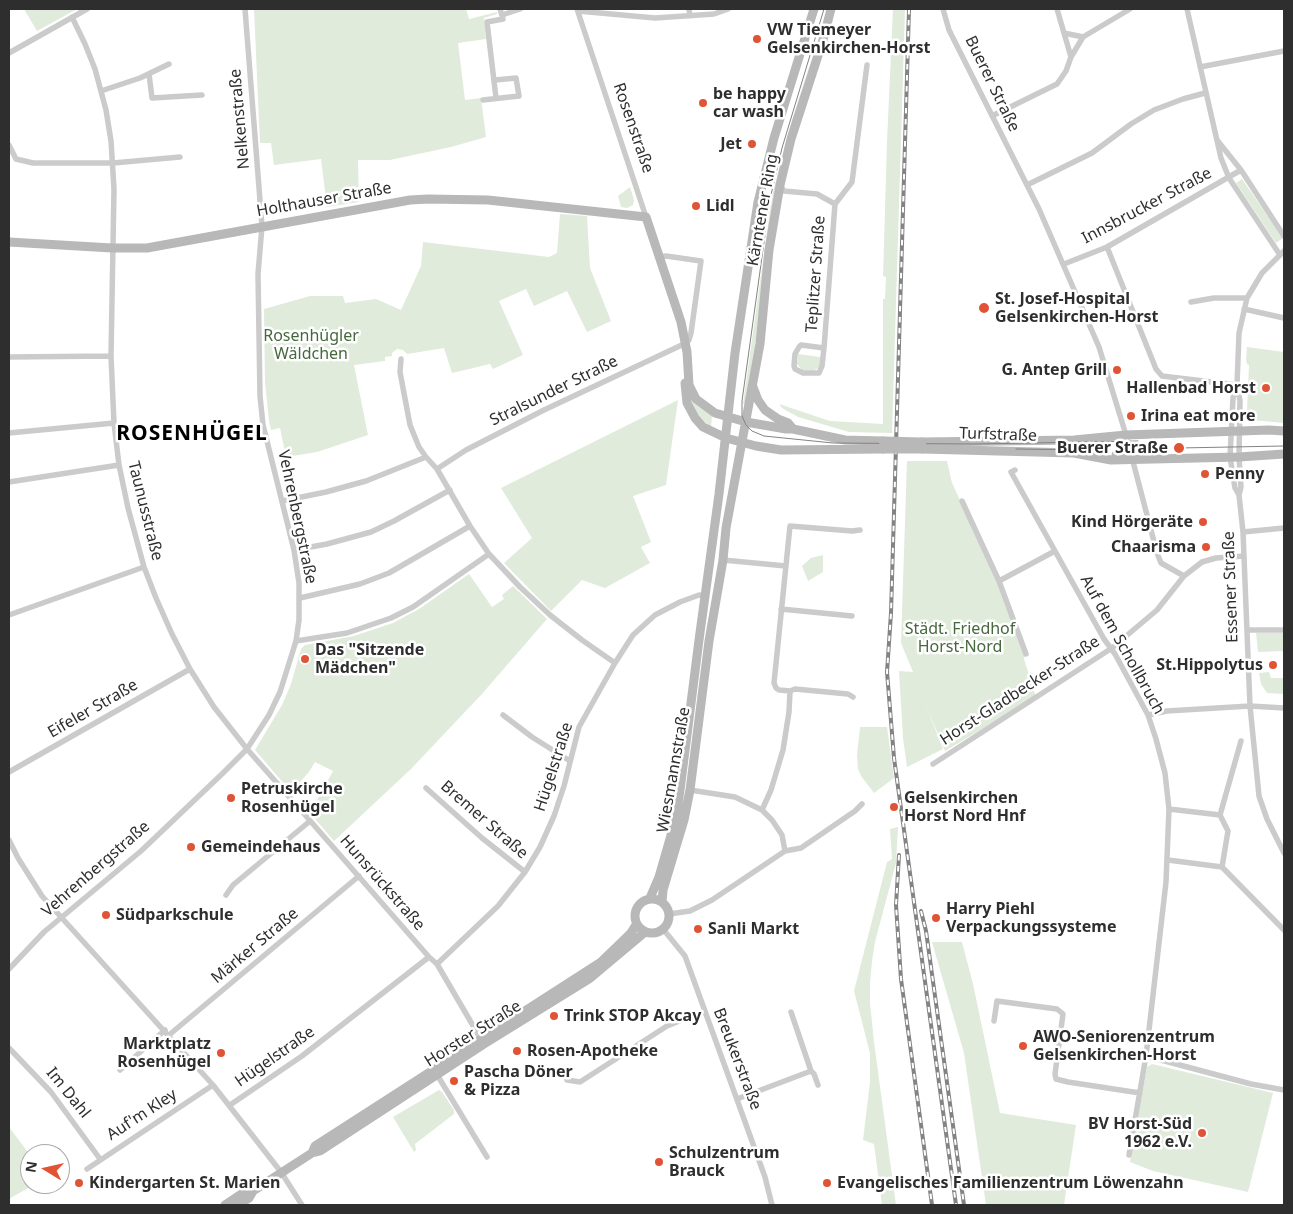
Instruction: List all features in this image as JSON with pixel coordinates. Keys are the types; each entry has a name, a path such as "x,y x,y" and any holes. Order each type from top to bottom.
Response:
{"main road":[{"name":"Kärntener Ring","path":"699,640 726,438 735,353 758,202 774,138 814,9"},
{"name":"Kärntener Ring","path":"709,641 719,590 726,528 760,344 769,250 780,185 791,139 831,9"},
{"name":"Holthauser Straße","path":"9,242 112,248 147,248 410,200 428,199 488,200 646,217"},
{"name":"Rosenstraße","path":"646,217 681,322 686,343 689,386 696,399 715,413 728,417"},
{"name":"Rosenstraße","path":"687,374 684,389 692,414 703,427 726,438"},
{"path":"753,386 758,400 765,410 788,423 792,429"},
{"path":"728,417 746,422"},
{"name":"Turfstraße","path":"746,422 883,445"},
{"name":"Turfstraße","path":"989,446 1126,435 1284,431"},
{"path":"726,438 741,443"},
{"name":"Turfstraße","path":"741,443 765,448 797,451 883,445 989,446 1074,453 1111,460 1132,455 1235,457 1284,454"},
{"name":"Wiesmannstraße","path":"650,898 659,877 676,818 699,640"},
{"name":"Wiesmannstraße","path":"662,902 663,890 684,820 690,790 709,641"},
{"path":"650,898 662,902 669,914 667,924 663,929 654,933 645,932 636,925 634,919 636,908 643,900 650,898"},
{"name":"Horster Straße","path":"225,1205 243,1193 253,1191 312,1153 320,1151 601,962 631,933 636,925"},
{"name":"Horster Straße","path":"482,1041 590,979 645,932"},
{"name":"Horster Straße","path":"237,1205 249,1198 253,1191"}],"street":[{"path":"9,53 87,9"},
{"name":"Nelkenstraße","path":"245,9 262,226"},
{"path":"496,98 487,22 503,19 501,12 520,9"},
{"path":"689,9 690,16"},
{"path":"577,10 619,12 655,18 714,14 728,9"},
{"name":"Buerer Straße","path":"943,9 950,30 1064,264 1099,346 1132,455 1157,553 1161,562 1184,576"},
{"path":"1057,9 1071,56"},
{"path":"992,116 1057,84 1066,71 1071,56 1083,37 1130,9"},
{"path":"1187,9 1216,140 1228,178 1282,253 1262,273 1247,298 1244,309 1238,342 1237,385 1240,401 1235,431 1235,457"},
{"name":"Rosenstraße","path":"577,10 646,217"},
{"name":"Taunusstraße","path":"72,17 86,44 101,91 106,110 113,163 111,356 114,423 119,465 128,508 144,568 172,634 190,670 214,706 247,749"},
{"path":"1064,32 1083,37"},
{"path":"1200,67 1284,51"},
{"path":"101,91 149,74 169,64"},
{"path":"835,204 852,182 867,65"},
{"path":"149,74 152,98 202,94"},
{"path":"483,100 519,96 516,78 495,80"},
{"path":"1027,186 1092,153 1131,124 1154,110 1205,93"},
{"path":"1216,140 1241,170 1284,236"},
{"path":"9,145 16,159 33,163 113,163 180,156"},
{"name":"Innsbrucker Straße","path":"1064,264 1107,246 1241,170"},
{"name":"Teplitzer Straße","path":"780,185 784,191 817,194 835,204 824,348 822,366 819,373 803,373 795,369 795,354 801,345 824,348"},
{"name":"Vehrenbergstraße","path":"9,969 44,932 141,850 247,749 269,715 280,692 296,641 300,598 294,550 263,425 260,396 258,282 262,226"},
{"path":"1107,246 1156,369 1162,376 1237,385"},
{"name":"Rosenstraße","path":"660,257 666,256 701,261 691,333 686,343"},
{"path":"1191,302 1214,298 1247,298"},
{"path":"1244,309 1284,318"},
{"name":"Stralsunder Straße","path":"438,469 466,450 544,410 686,343"},
{"path":"9,358 111,356"},
{"path":"401,360 401,380 410,425 418,447 438,469 470,526 489,554 550,615 615,663"},
{"path":"1235,457 1233,398 1237,385"},
{"path":"9,433 114,423"},
{"path":"282,501 366,481 426,457"},
{"name":"Essener Straße","path":"1235,457 1242,487 1239,495"},
{"name":"Essener Straße","path":"1235,457 1235,488 1239,495 1243,532 1250,706 1259,796 1266,820 1284,853"},
{"path":"9,482 119,465"},
{"name":"Auf dem Schollbruch","path":"1015,470 1011,472 1104,639 1112,648 1148,715 1165,773 1169,809 1168,860 1146,1056 1129,1155"},
{"path":"294,550 371,532 450,490"},
{"path":"962,501 999,581 1026,654"},
{"path":"300,598 360,584 389,573 470,526"},
{"path":"853,697 848,694 795,689 790,691 780,690 776,688 774,682 790,526 852,532 860,530"},
{"path":"1243,532 1284,528"},
{"path":"999,581 1055,551"},
{"path":"296,641 347,633 391,618 413,607 489,554"},
{"path":"1184,576 1202,562 1216,558 1244,556"},
{"path":"723,560 786,566"},
{"path":"9,615 144,568"},
{"name":"Horst-Gladbecker-Straße","path":"933,764 1112,648 1157,610 1184,576"},
{"path":"706,592 719,590"},
{"name":"Hügelstraße","path":"437,964 498,906 525,872 540,847 554,816 579,727 633,635 655,615 680,602 706,592"},
{"path":"781,609 852,616"},
{"path":"1246,630 1284,630"},
{"name":"Eifeler Straße","path":"9,772 190,670"},
{"path":"762,810 771,790 784,750 790,691"},
{"path":"1148,715 1250,706 1284,708"},
{"path":"503,715 532,737 570,761"},
{"path":"1222,867 1228,831 1220,815 1241,741"},
{"name":"Hunsrückstraße","path":"247,749 437,964 482,1041"},
{"name":"Bremer Straße","path":"426,788 482,838 525,872"},
{"path":"690,790 735,796 762,810 772,820 782,835 786,852"},
{"path":"669,914 690,911 712,900 786,852 801,848 856,812 862,804"},
{"path":"1169,809 1220,815"},
{"path":"226,895 233,885 310,821"},
{"path":"9,840 42,896 230,1105 282,1172 302,1205"},
{"path":"1168,860 1222,867 1284,930"},
{"name":"Märker Straße","path":"120,1070 359,876"},
{"name":"Breukerstraße","path":"663,929 685,956 765,1176 772,1205"},
{"name":"Hügelstraße","path":"230,1105 302,1056 429,957"},
{"path":"994,1021 998,1001 1057,1009 1063,1014 1055,1074 1056,1079 1140,1093"},
{"path":"567,1080 580,1082 667,1026 704,1011"},
{"path":"791,1012 811,1071 818,1085"},
{"name":"Im Dahl","path":"9,1048 51,1092 100,1159"},
{"path":"1146,1056 1252,1084 1284,1090"},
{"path":"737,1099 811,1071"},
{"path":"435,1072 487,1157"},
{"name":"Auf'm Kley","path":"87,1169 213,1085"}],"green space":[{"path":"24,9 77,9 37,31"},
{"path":"254,9 466,9 469,19 497,12 497,14 484,18 486,39 458,43 465,100 481,98 486,137 451,147 390,160 358,160 359,202 327,207 321,159 274,165 271,143 260,143"},
{"path":"893,9 905,9 892,433 849,432 798,417 782,408 779,404 830,421 883,424 883,299 885,299 886,277 883,276"},
{"path":"784,151 775,188 766,246 755,351 745,404 743,404 772,196"},
{"path":"1242,179 1283,238 1276,243 1236,183"},
{"path":"630,187 634,200 633,205 627,208 621,207 618,196"},
{"name":"Rosenhügler Wäldchen","path":"560,214 587,216 590,268 611,321 587,332 567,291 534,306 526,289 499,301 523,355 493,369 490,364 452,373 444,348 407,354 403,350 397,349 392,353 392,356 385,357 385,361 354,365 368,435 317,452 286,457 280,428 271,430 269,421 265,382 264,309 310,296 343,296 345,303 376,299 401,310 421,266 423,242 549,257 557,253"},
{"name":"Hallenbad Horst","path":"1247,347 1284,352 1284,423 1251,420 1252,411 1247,411 1249,365 1246,360"},
{"path":"798,354 820,357 820,367 813,371 802,370 797,364"},
{"path":"688,395 712,416 711,427 695,413"},
{"path":"678,400 666,485 633,496 651,542 641,547 650,563 605,588 582,580 551,611 504,563 532,538 501,488"},
{"name":"Städt. Friedhof Horst-Nord","path":"907,461 947,461 952,483 998,581 1025,654 1024,659 1036,697 945,751 925,703 943,749 907,767 903,738 899,671 913,672 901,643"},
{"path":"823,555 823,572 808,581 802,566 811,558"},
{"path":"469,574 492,607 504,599 502,595 513,586 547,619 481,695 411,769 334,841 310,813 333,771 315,762 309,772 291,792 255,750 282,705 291,684 301,649 305,645 354,636 393,623 419,609"},
{"path":"1256,633 1284,633 1284,651 1258,652"},
{"path":"1269,672 1271,678 1284,678 1284,694 1267,693 1261,684 1259,673"},
{"path":"860,727 887,727 894,778 874,793 858,769 857,755"},
{"path":"898,827 896,863 875,942 870,983 874,1042 896,1205 882,1205 874,1144 863,1140 870,1082 870,1053 854,991 887,862 892,859 890,829"},
{"path":"932,942 962,942 973,984 1000,1113 1076,1125 1064,1205 986,1205 964,1053"},
{"name":"BV Horst-Süd 1962 e.V.","path":"1152,1064 1273,1093 1248,1192 1153,1171 1130,1162 1147,1067"},
{"path":"439,1090 454,1110 454,1114 415,1144 416,1150 414,1152 393,1117"},
{"path":"9,1127 22,1144 20,1144 20,1193 9,1199"}],"tram line":[{"path":"824,9 782,148 770,199 742,401 742,416 746,425 752,431 764,436 833,443 975,444 1138,441"},
{"path":"1179,448 1284,446"},
{"path":"1016,449 1089,450"}],"railway":[{"path":"909,9 891,613 887,672 894,758 956,1205"},
{"path":"899,855 896,905 901,979 932,1205"},
{"path":"921,911 926,931 964,1205"}],"place":[{"name":"VW Tiemeyer Gelsenkirchen-Horst","path":"757,39"},
{"name":"be happy car wash","path":"703,103"},
{"name":"Jet","path":"752,144"},
{"name":"Lidl","path":"696,206"},
{"name":"St. Josef-Hospital Gelsenkirchen-Horst","path":"984,308"},
{"name":"G. Antep Grill","path":"1117,370"},
{"name":"Hallenbad Horst","path":"1266,388"},
{"name":"Irina eat more","path":"1131,416"},
{"name":"Buerer Straße","path":"1179,448"},
{"name":"Penny","path":"1205,474"},
{"name":"Kind Hörgeräte","path":"1203,522"},
{"name":"Chaarisma","path":"1206,547"},
{"name":"Das \"Sitzende Mädchen\"","path":"305,659"},
{"name":"St.Hippolytus","path":"1273,665"},
{"name":"Petruskirche Rosenhügel","path":"231,798"},
{"name":"Gelsenkirchen Horst Nord Hnf","path":"894,807"},
{"name":"Gemeindehaus","path":"191,847"},
{"name":"Südparkschule","path":"106,915"},
{"name":"Harry Piehl Verpackungssysteme","path":"936,918"},
{"name":"Sanli Markt","path":"698,929"},
{"name":"Trink STOP Akcay","path":"554,1016"},
{"name":"AWO-Seniorenzentrum Gelsenkirchen-Horst","path":"1023,1046"},
{"name":"Rosen-Apotheke","path":"517,1051"},
{"name":"Marktplatz Rosenhügel","path":"221,1053"},
{"name":"Pascha Döner & Pizza","path":"454,1081"},
{"name":"BV Horst-Süd 1962 e.V.","path":"1202,1133"},
{"name":"Schulzentrum Brauck","path":"659,1162"},
{"name":"Kindergarten St. Marien","path":"79,1183"},
{"name":"Evangelisches Familienzentrum Löwenzahn","path":"827,1183"}],"district":[{"name":"ROSENHÜGEL","path":"192,434"}]}
